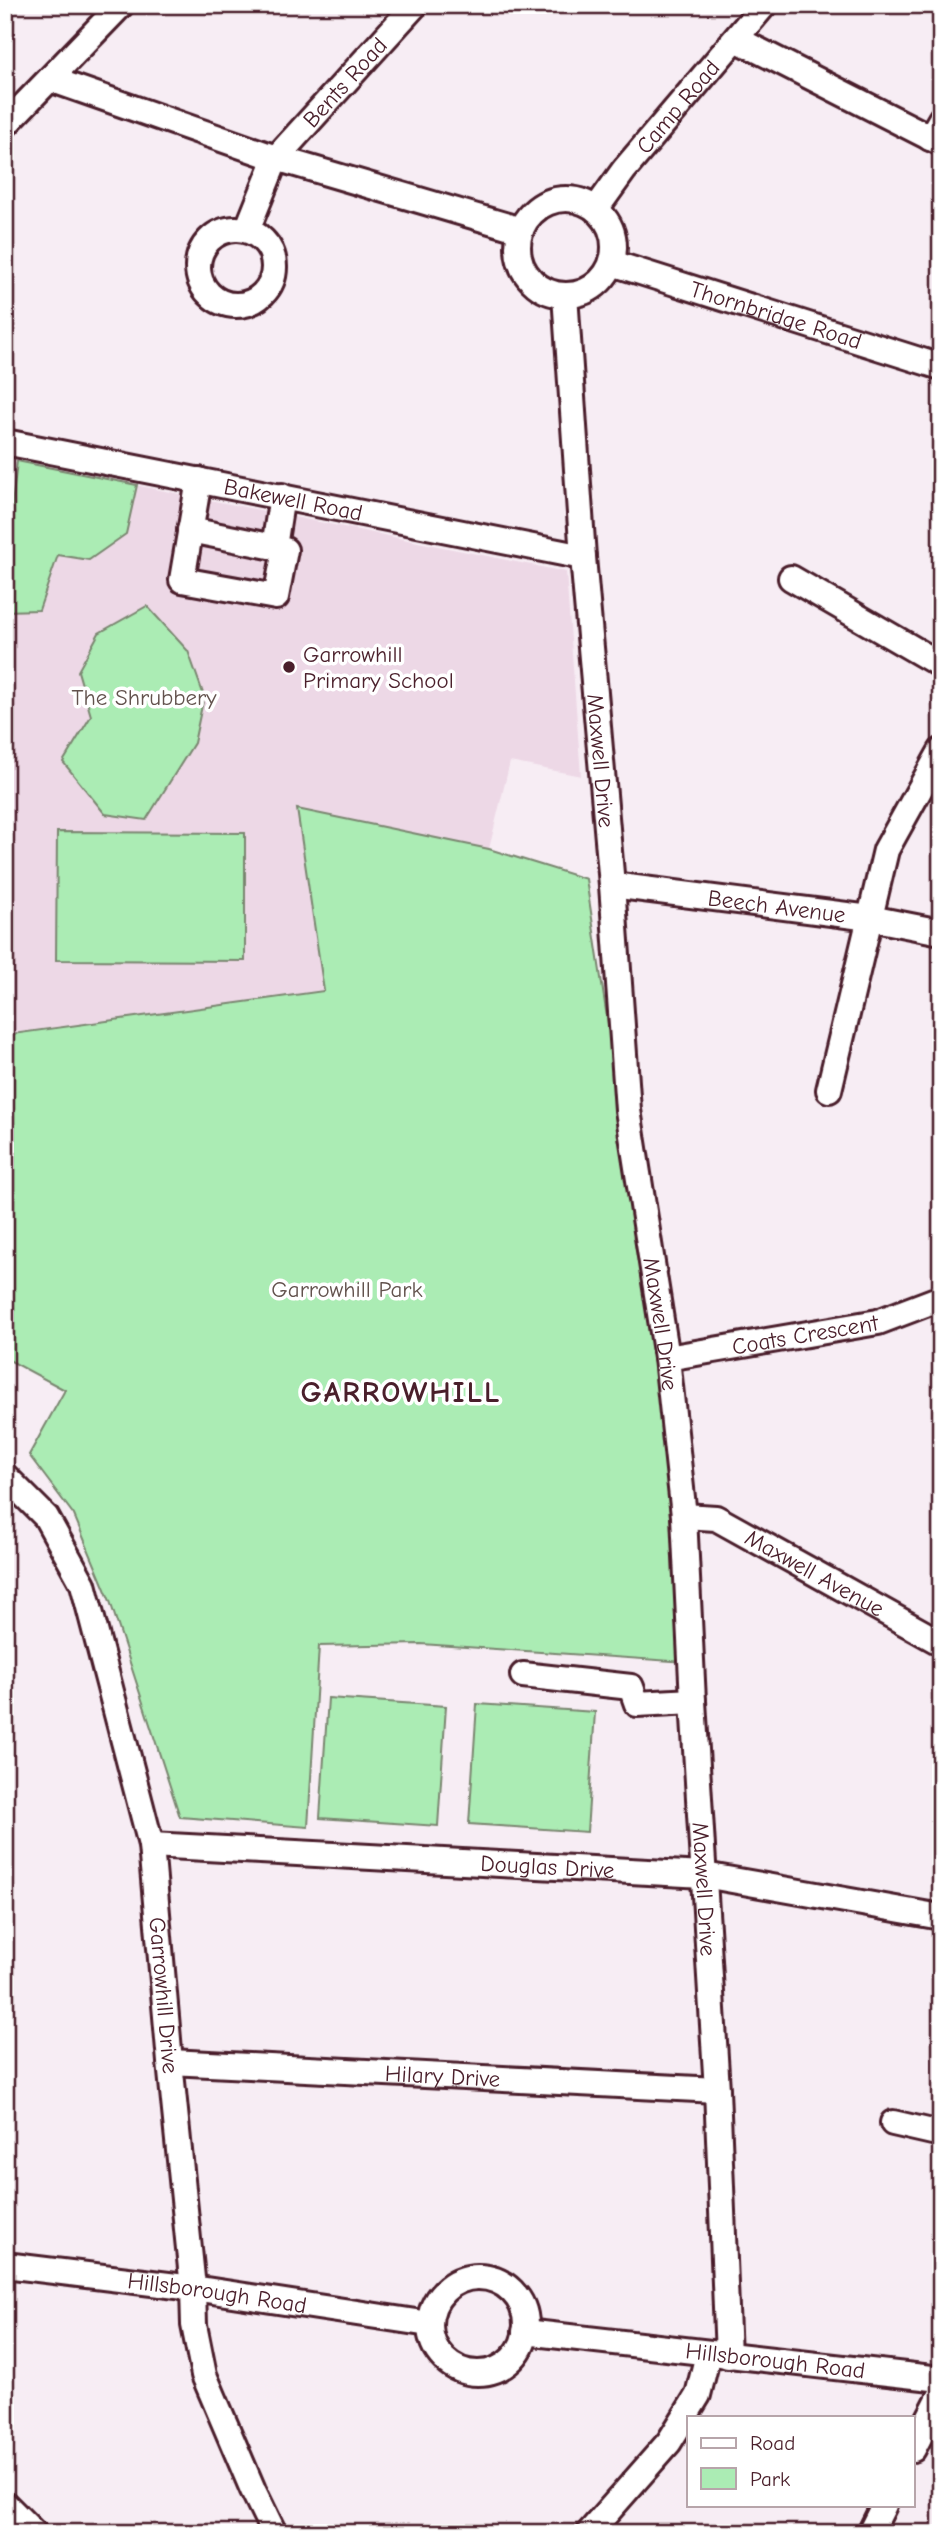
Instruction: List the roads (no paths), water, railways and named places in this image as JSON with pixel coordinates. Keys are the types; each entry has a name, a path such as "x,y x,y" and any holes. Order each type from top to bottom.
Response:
{"street":[{"path":"5,125 121,5"},
{"name":"Bents Road","path":"247,230 276,159 415,5"},
{"name":"Camp Road","path":"596,209 624,170 764,5"},
{"path":"736,39 937,134"},
{"path":"50,79 276,159 522,230"},
{"path":"569,199 583,202 596,209 613,234 612,263 594,287 580,293 565,295 544,289 527,274 520,260 522,230 529,217 540,207 569,199"},
{"name":"Thornbridge Road","path":"612,263 941,367"},
{"name":"Maxwell Drive","path":"565,295 583,556 612,885 628,1110 678,1445 717,2090 718,2355 698,2395 669,2442 589,2533"},
{"name":"Bakewell Road","path":"5,442 583,556"},
{"path":"190,530 285,550 276,597 182,580 190,530 199,480"},
{"path":"274,547 282,496"},
{"path":"791,578 941,665"},
{"path":"830,1090 886,850 941,751"},
{"name":"Beech Avenue","path":"612,885 870,918 941,932"},
{"name":"Coats Crescent","path":"667,1358 878,1322 941,1297"},
{"name":"Garrowhill Drive","path":"5,1476 46,1517 83,1584 151,1845 193,2288 194,2325 204,2375 274,2533"},
{"name":"Maxwell Avenue","path":"684,1516 716,1518 941,1643"},
{"path":"523,1675 631,1687 637,1704 693,1701"},
{"name":"Douglas Drive","path":"151,1845 704,1875 941,1917"},
{"name":"Hilary Drive","path":"170,2062 717,2090"},
{"path":"893,2123 941,2134"},
{"name":"Hillsborough Road","path":"5,2265 193,2288 429,2324"},
{"path":"482,2276 497,2280 510,2289 520,2301 525,2316 525,2332 520,2347 503,2364 481,2373 465,2371 451,2365 439,2354 432,2340 429,2324 436,2302 451,2284 482,2276"},
{"name":"Hillsborough Road","path":"525,2332 941,2379"},
{"path":"914,2447 941,2395"},
{"path":"5,2504 34,2533"},
{"path":"870,2533 884,2506"}],"place":[{"name":"Garrowhill Primary School","path":"289,667"}],"district":[{"name":"GARROWHILL","path":"401,1392"}],"park label":[{"name":"The Shrubbery","path":"144,697"},
{"name":"Garrowhill Park","path":"347,1289"}]}
